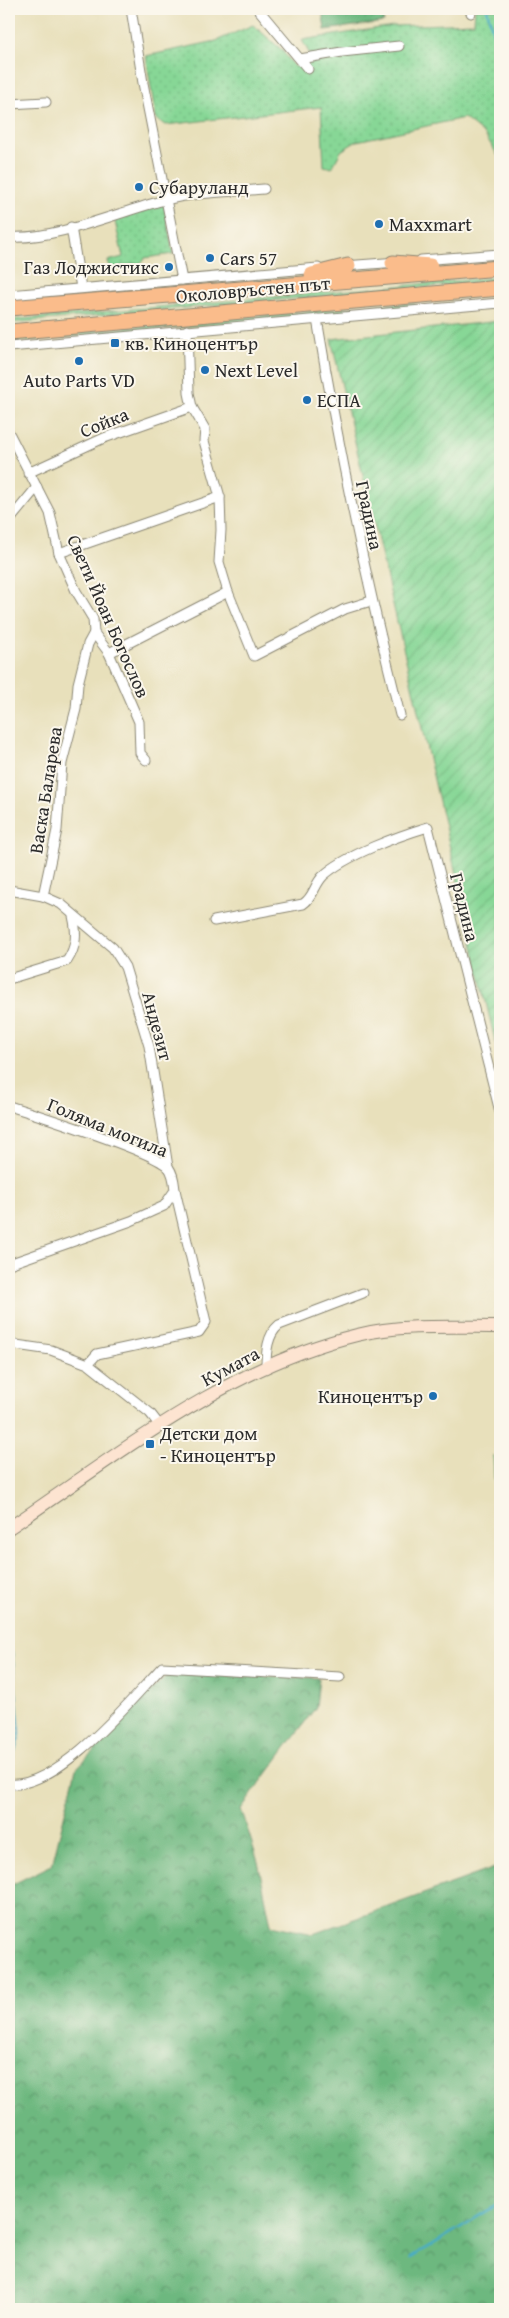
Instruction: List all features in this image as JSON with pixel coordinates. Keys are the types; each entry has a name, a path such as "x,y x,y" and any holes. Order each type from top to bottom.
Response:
{"highway":[{"path":"393,263 472,271"},
{"path":"274,286 348,266"},
{"name":"Околовръстен път","path":"9,308 500,268"},
{"name":"Околовръстен път","path":"9,332 500,288"}],"main road":[{"name":"Кумата","path":"9,1528 161,1426 232,1384 285,1358 358,1335 412,1328 500,1326"}],"street":[{"path":"132,9 143,83 182,280"},
{"path":"258,9 308,69"},
{"path":"300,59 399,46"},
{"path":"9,104 46,102"},
{"path":"9,236 40,234 71,227 167,199 264,189"},
{"path":"71,227 81,288"},
{"path":"9,295 500,254"},
{"path":"9,347 500,303"},
{"name":"Градина","path":"317,319 331,408 371,602 400,716"},
{"path":"187,330 189,393 192,406 205,429 204,441 220,497 222,530 219,562 228,592 254,656 346,609 371,602"},
{"name":"Сойка","path":"28,473 104,438 192,406"},
{"name":"Свети Йоан Богослов","path":"9,433 50,513 60,553 76,591 93,618 94,633 109,653 139,722 140,753 146,760"},
{"path":"9,521 37,487"},
{"path":"60,553 220,497"},
{"path":"109,653 228,592"},
{"name":"Васка Баларева","path":"43,896 57,830 62,763 76,709 78,684 86,652 94,633"},
{"name":"Градина","path":"214,921 303,904 309,900 325,875 381,844 428,827 500,1112"},
{"path":"9,890 43,896 61,904 73,916 76,929 75,949 67,961 9,979"},
{"name":"Андезит","path":"73,916 113,948 125,967 149,1046 168,1167"},
{"name":"Голяма могила","path":"9,1106 80,1128 168,1167 174,1178 175,1190"},
{"path":"9,1264 140,1217 164,1206 175,1190"},
{"path":"88,1364 97,1354 198,1332 206,1322 175,1190"},
{"path":"266,1368 266,1350 274,1328 279,1324 363,1294"},
{"path":"9,1344 51,1350 88,1364 150,1413 161,1426"},
{"path":"9,1784 18,1785 40,1778 84,1747 162,1667 340,1677"}],"green space":[{"path":"322,9 381,9 384,22 325,30"},
{"path":"475,9 500,9 500,159 485,135 464,118 357,141 341,151 332,168 324,166 321,107 166,125 156,119 146,56 216,41 253,25 281,49 295,67 314,62 302,40 393,26 474,23"},
{"path":"164,204 173,254 145,258 141,263 110,268 108,261 123,257 114,217"},
{"path":"500,277 500,281 9,323 9,320"},
{"path":"395,304 415,304 415,307 9,342 9,338"},
{"path":"500,321 500,1062 331,339"},
{"path":"493,1455 500,1461 500,1495 495,1496"},
{"path":"168,1674 319,1678 316,1707 241,1809 258,1862 271,1925 313,1934 500,1866 500,2309 9,2309 9,1886 52,1865 76,1769"}],"waterway":[{"path":"487,9 500,60"},
{"path":"9,1648 12,1653 20,1734 9,1770"},
{"path":"411,2258 500,2203"}],"place":[{"name":"Субаруланд","path":"139,187"},
{"name":"Maxxmart","path":"379,224"},
{"name":"Cars 57","path":"210,258"},
{"name":"Газ Лоджистикс","path":"169,267"},
{"name":"кв. Киноцентър","path":"115,343"},
{"name":"Auto Parts VD","path":"79,361"},
{"name":"Next Level","path":"205,370"},
{"name":"ЕСПА","path":"307,400"},
{"name":"Киноцентър","path":"433,1396"},
{"name":"Детски дом - Киноцентър","path":"150,1444"}]}
